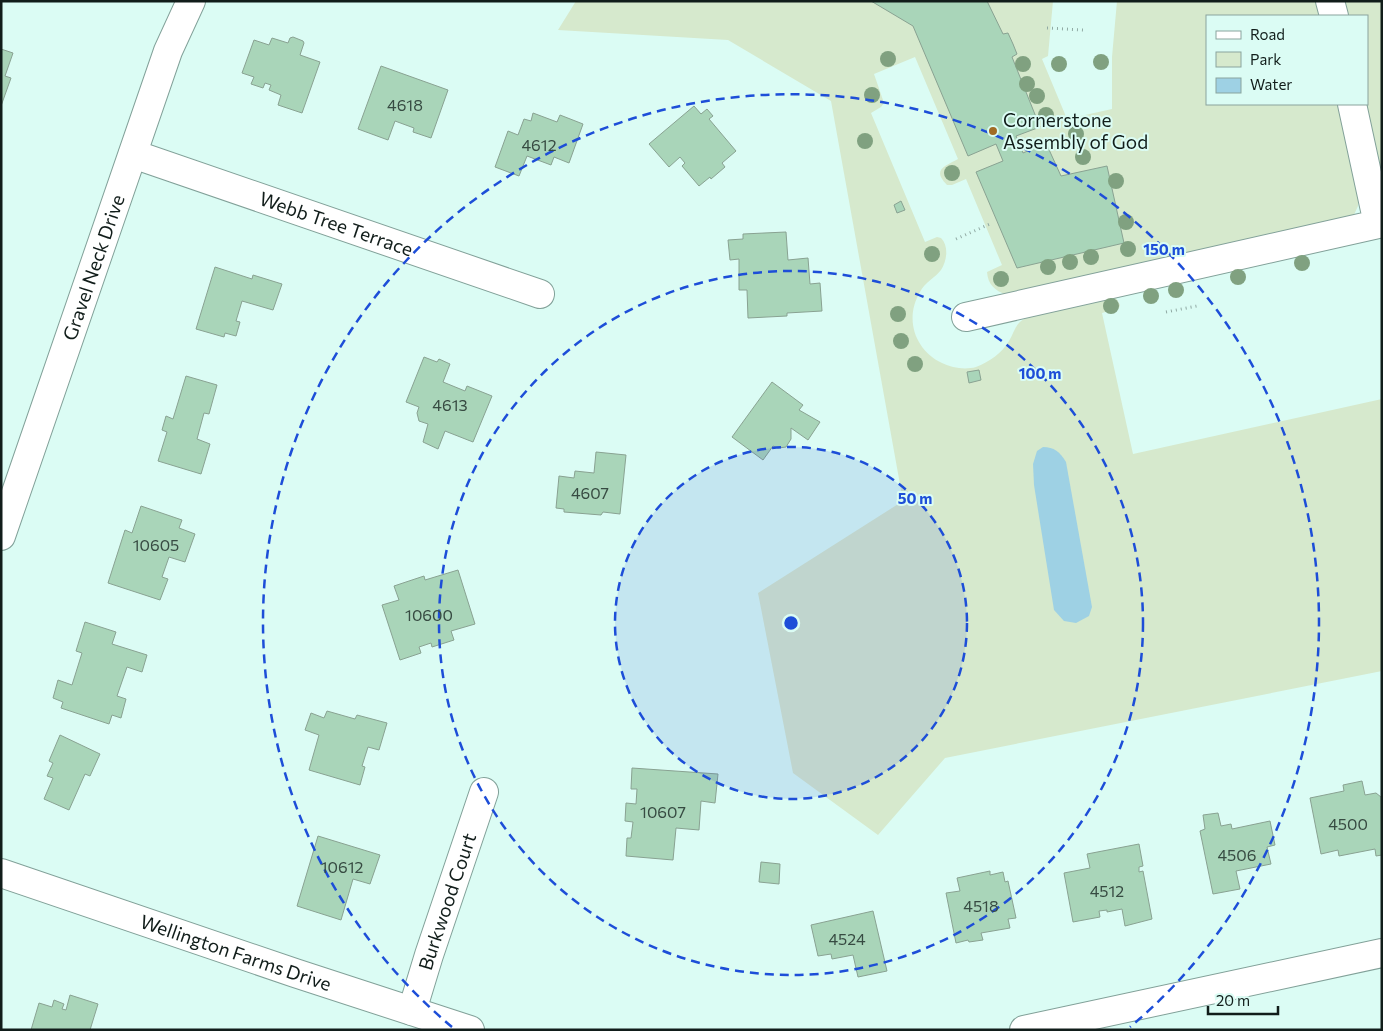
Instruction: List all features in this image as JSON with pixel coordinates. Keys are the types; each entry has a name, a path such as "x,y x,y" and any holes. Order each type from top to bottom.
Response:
{"street":[{"name":"Gravel Neck Drive","path":"1,536 168,51 190,1"},
{"path":"1330,1 1334,15"},
{"path":"966,317 1378,224 1352,105"},
{"name":"Webb Tree Terrace","path":"133,154 540,294"},
{"name":"Burkwood Court","path":"412,1011 484,792"},
{"name":"Wellington Farms Drive","path":"1,873 470,1030"},
{"path":"1024,1030 1382,953"}],"path":[{"path":"1047,28 1083,30"},
{"path":"956,239 990,224"},
{"path":"1166,312 1197,306"}],"green space":[{"path":"576,1 1053,1 1048,56 1042,59 1067,119 1112,109 1112,57 1117,1 1316,1 1319,15 1206,15 1206,105 1339,105 1359,195 1358,206 1353,217 1006,295 995,289 989,280 987,272 1002,265 966,179 952,185 947,185 940,175 945,166 958,159 915,57 874,74 884,103 871,113 925,242 937,237 944,241 946,258 943,266 939,273 922,289 915,302 913,313 915,333 919,342 925,350 942,363 959,368 976,367 999,353 1009,341 1017,325 1026,318 1116,298 1120,305 1119,308 1102,313 1133,454 1382,399 1382,671 945,758 878,835 793,773 758,593 903,501 831,101 728,40 558,30"},
{"path":"1342,1 1382,1 1382,187 1364,105 1368,105 1368,15 1345,15"}],"water":[{"path":"1043,447 1056,451 1066,462 1092,607 1089,616 1076,623 1064,621 1054,610 1034,485 1033,464 1037,451"}],"building":[{"name":"Cornerstone Assembly of God","path":"871,1 987,1 1003,34 1008,33 1013,44 1017,54 1012,57 1040,127 1016,136 1023,153 1046,143 1061,176 1107,166 1124,243 1017,268 976,172 1003,161 996,144 968,156 913,26"},
{"path":"293,37 304,43 300,55 320,62 302,113 278,105 281,95 269,90 271,85 265,83 263,88 251,84 254,77 242,73 254,40 269,45 272,38 288,43 290,38"},
{"path":"1,49 13,53 5,76 11,78 1,106"},
{"path":"381,66 448,90 431,138 413,132 414,128 395,121 388,140 358,129"},
{"path":"694,106 701,114 707,109 713,116 709,119 736,151 722,163 725,167 699,186 682,166 685,163 680,157 669,167 649,144"},
{"path":"533,113 557,122 560,115 583,124 569,163 554,157 551,165 527,156 519,176 495,167 508,131 518,135 524,119 531,121"},
{"path":"901,201 905,210 897,213 894,205"},
{"path":"786,232 788,260 808,258 810,284 820,283 822,311 787,313 787,316 748,318 747,290 739,290 739,259 730,260 728,240 743,239 743,234"},
{"path":"215,267 252,279 253,275 282,284 273,310 242,301 236,321 240,322 236,336 225,333 224,337 196,329"},
{"path":"424,357 437,362 439,359 450,364 443,382 465,391 467,386 492,396 473,442 445,431 438,449 423,442 428,424 419,421 417,413 419,407 406,402"},
{"path":"979,370 981,380 969,383 967,372"},
{"path":"186,376 217,385 209,414 204,413 197,439 210,444 201,474 158,461 167,432 162,430 166,416 173,419"},
{"path":"772,382 803,405 799,410 820,422 808,440 791,428 791,439 786,447 778,448 773,446 763,460 732,437"},
{"path":"596,452 626,455 620,514 603,512 601,515 564,512 564,509 556,508 559,476 574,478 575,471 594,473"},
{"path":"141,506 182,520 179,528 195,534 185,562 169,557 162,577 168,579 160,600 108,583 125,530 132,533"},
{"path":"458,570 475,624 451,631 454,640 432,647 431,643 419,647 421,653 400,660 382,605 399,600 394,586 424,576 425,580"},
{"path":"85,622 116,632 112,644 147,655 142,672 127,667 117,696 126,699 121,718 112,715 109,724 61,708 63,702 53,698 58,680 72,685 82,653 76,651"},
{"path":"327,711 355,719 357,715 387,723 379,750 368,747 362,766 365,767 360,785 309,770 319,735 305,730 311,713 324,718"},
{"path":"60,735 100,754 90,776 85,774 69,810 44,799 53,778 47,776 53,763 49,761"},
{"path":"632,768 718,774 715,803 701,801 699,830 676,828 673,860 626,856 627,838 631,838 633,822 625,821 626,803 636,804 637,789 631,789"},
{"path":"1362,781 1365,795 1376,793 1381,797 1382,855 1376,856 1375,849 1339,856 1338,850 1321,854 1310,798 1344,791 1343,785"},
{"path":"1218,813 1221,826 1231,824 1232,829 1270,821 1275,845 1267,847 1271,864 1236,871 1240,889 1213,894 1200,831 1205,829 1203,815"},
{"path":"318,836 380,855 370,884 353,879 341,920 297,906"},
{"path":"1139,844 1143,866 1139,867 1139,872 1143,871 1152,919 1125,926 1122,909 1107,912 1107,910 1099,911 1100,917 1073,922 1064,873 1090,868 1087,854"},
{"path":"761,862 780,864 779,884 759,882"},
{"path":"990,871 990,875 1003,872 1005,882 1008,881 1016,918 1008,919 1010,928 981,933 983,940 969,942 968,940 956,943 946,893 960,891 957,878"},
{"path":"873,911 887,971 858,977 853,955 832,959 831,954 818,956 811,925"},
{"path":"70,995 98,1004 90,1030 31,1030 39,1003 52,1007 54,1000 64,1004 62,1009 66,1010"}],"place":[{"name":"Cornerstone Assembly of God","path":"993,131"}]}
